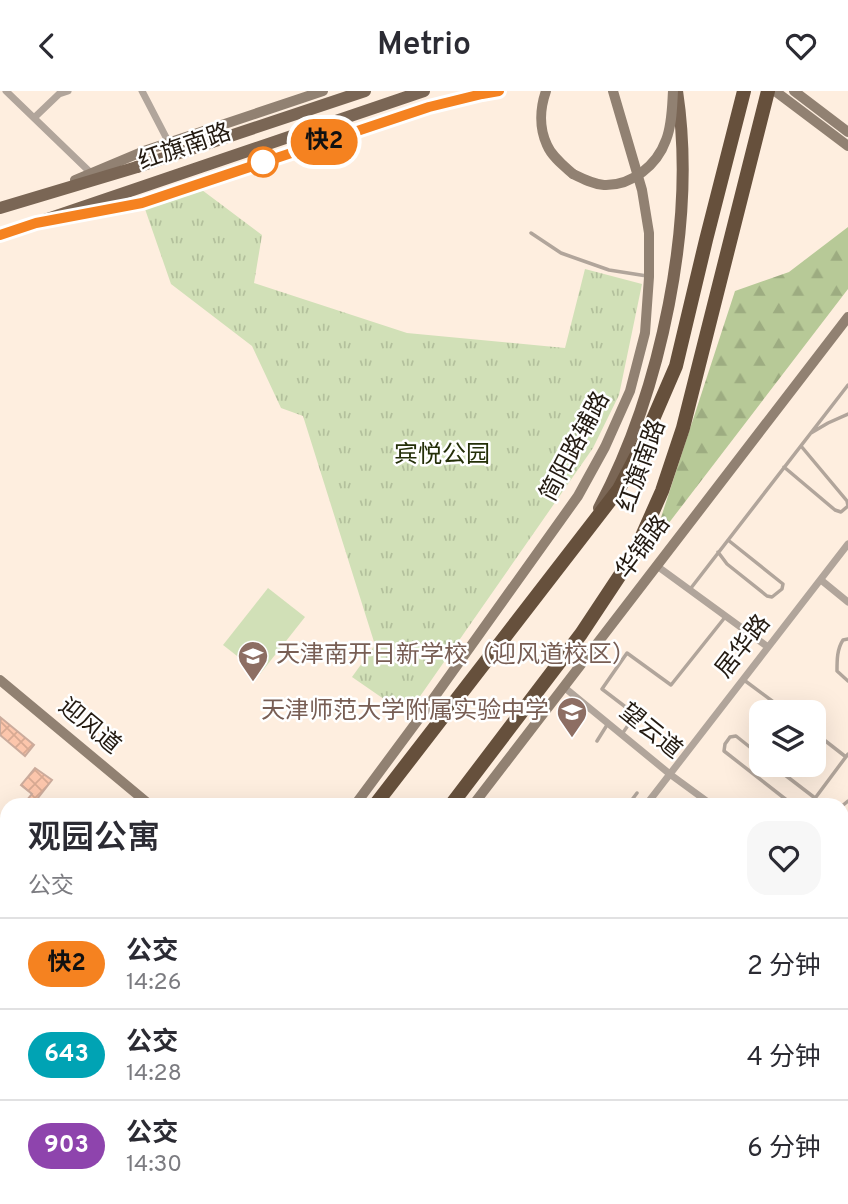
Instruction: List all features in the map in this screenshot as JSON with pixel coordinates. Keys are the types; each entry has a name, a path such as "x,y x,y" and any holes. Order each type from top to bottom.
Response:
{"highway":[{"name":"红旗南路","path":"380,798 619,489 636,458 676,366 744,91"},
{"name":"红旗南路","path":"457,798 581,634 634,554 662,491 683,428 768,91"}],"main road":[{"name":"红旗南路","path":"0,208 137,167 365,91"},
{"name":"红旗南路","path":"0,235 424,91"},
{"path":"590,524 625,454 650,382 664,323 674,270 683,191 682,140 675,91"}],"street":[{"path":"0,94 7,91 92,174"},
{"path":"35,117 57,92 68,91"},
{"path":"142,91 169,142"},
{"path":"30,199 144,151 291,96 323,91"},
{"path":"36,223 142,203 429,107 499,91"},
{"path":"546,91 541,122 547,146 573,174 605,185 630,180 654,161 667,137 675,91"},
{"name":"简阳路辅路","path":"360,798 578,496 605,447 630,391 645,333 649,233 642,190 613,91"},
{"path":"775,91 848,146"},
{"path":"794,91 848,132"},
{"name":"华锦路","path":"479,798 848,317"},
{"name":"居华路","path":"652,798 848,544"},
{"path":"657,566 768,647"},
{"path":"821,580 848,601"},
{"name":"迎风道","path":"0,680 142,798"},
{"name":"迎风道","path":"0,688 133,798"},
{"name":"望云道","path":"565,688 702,798"}],"lane":[{"path":"531,233 561,253 609,270 649,277"},
{"path":"690,590 848,385"},
{"path":"810,434 848,414"},
{"path":"784,467 835,510 841,512 848,506 847,501 801,446"},
{"path":"718,552 727,564 767,596 772,597 782,589 783,584 728,540"},
{"path":"657,731 602,689 627,653 671,685 726,616"},
{"path":"848,639 841,643 836,661 837,671 848,681"},
{"path":"743,680 770,700"},
{"path":"622,734 636,714"},
{"path":"597,741 608,723"},
{"path":"749,746 736,736 730,737 724,751 749,771"},
{"path":"788,777 815,798 847,755 826,740"},
{"path":"757,777 784,798"},
{"path":"634,798 637,793"}],"green space":[{"name":"宾悦公园","path":"202,190 262,235 254,283 407,333 565,348 585,269 642,284 619,395 593,448 407,715 352,677 375,645 303,416 281,408 252,346 171,284 145,209"},
{"path":"848,227 848,289 652,545 735,291 789,272"},
{"path":"268,588 305,617 260,674 223,645"}],"building":[{"path":"0,717 34,745 25,756 0,735"},
{"path":"35,768 52,780 38,798 29,798 32,794 21,785"}],"bus line":[{"name":"快2","path":"0,235 36,223 142,203 429,107 499,91"}],"place":[{"name":"天津南开日新学校（迎风道校区）","path":"253,683"},
{"name":"天津师范大学附属实验中学","path":"572,739"}]}
